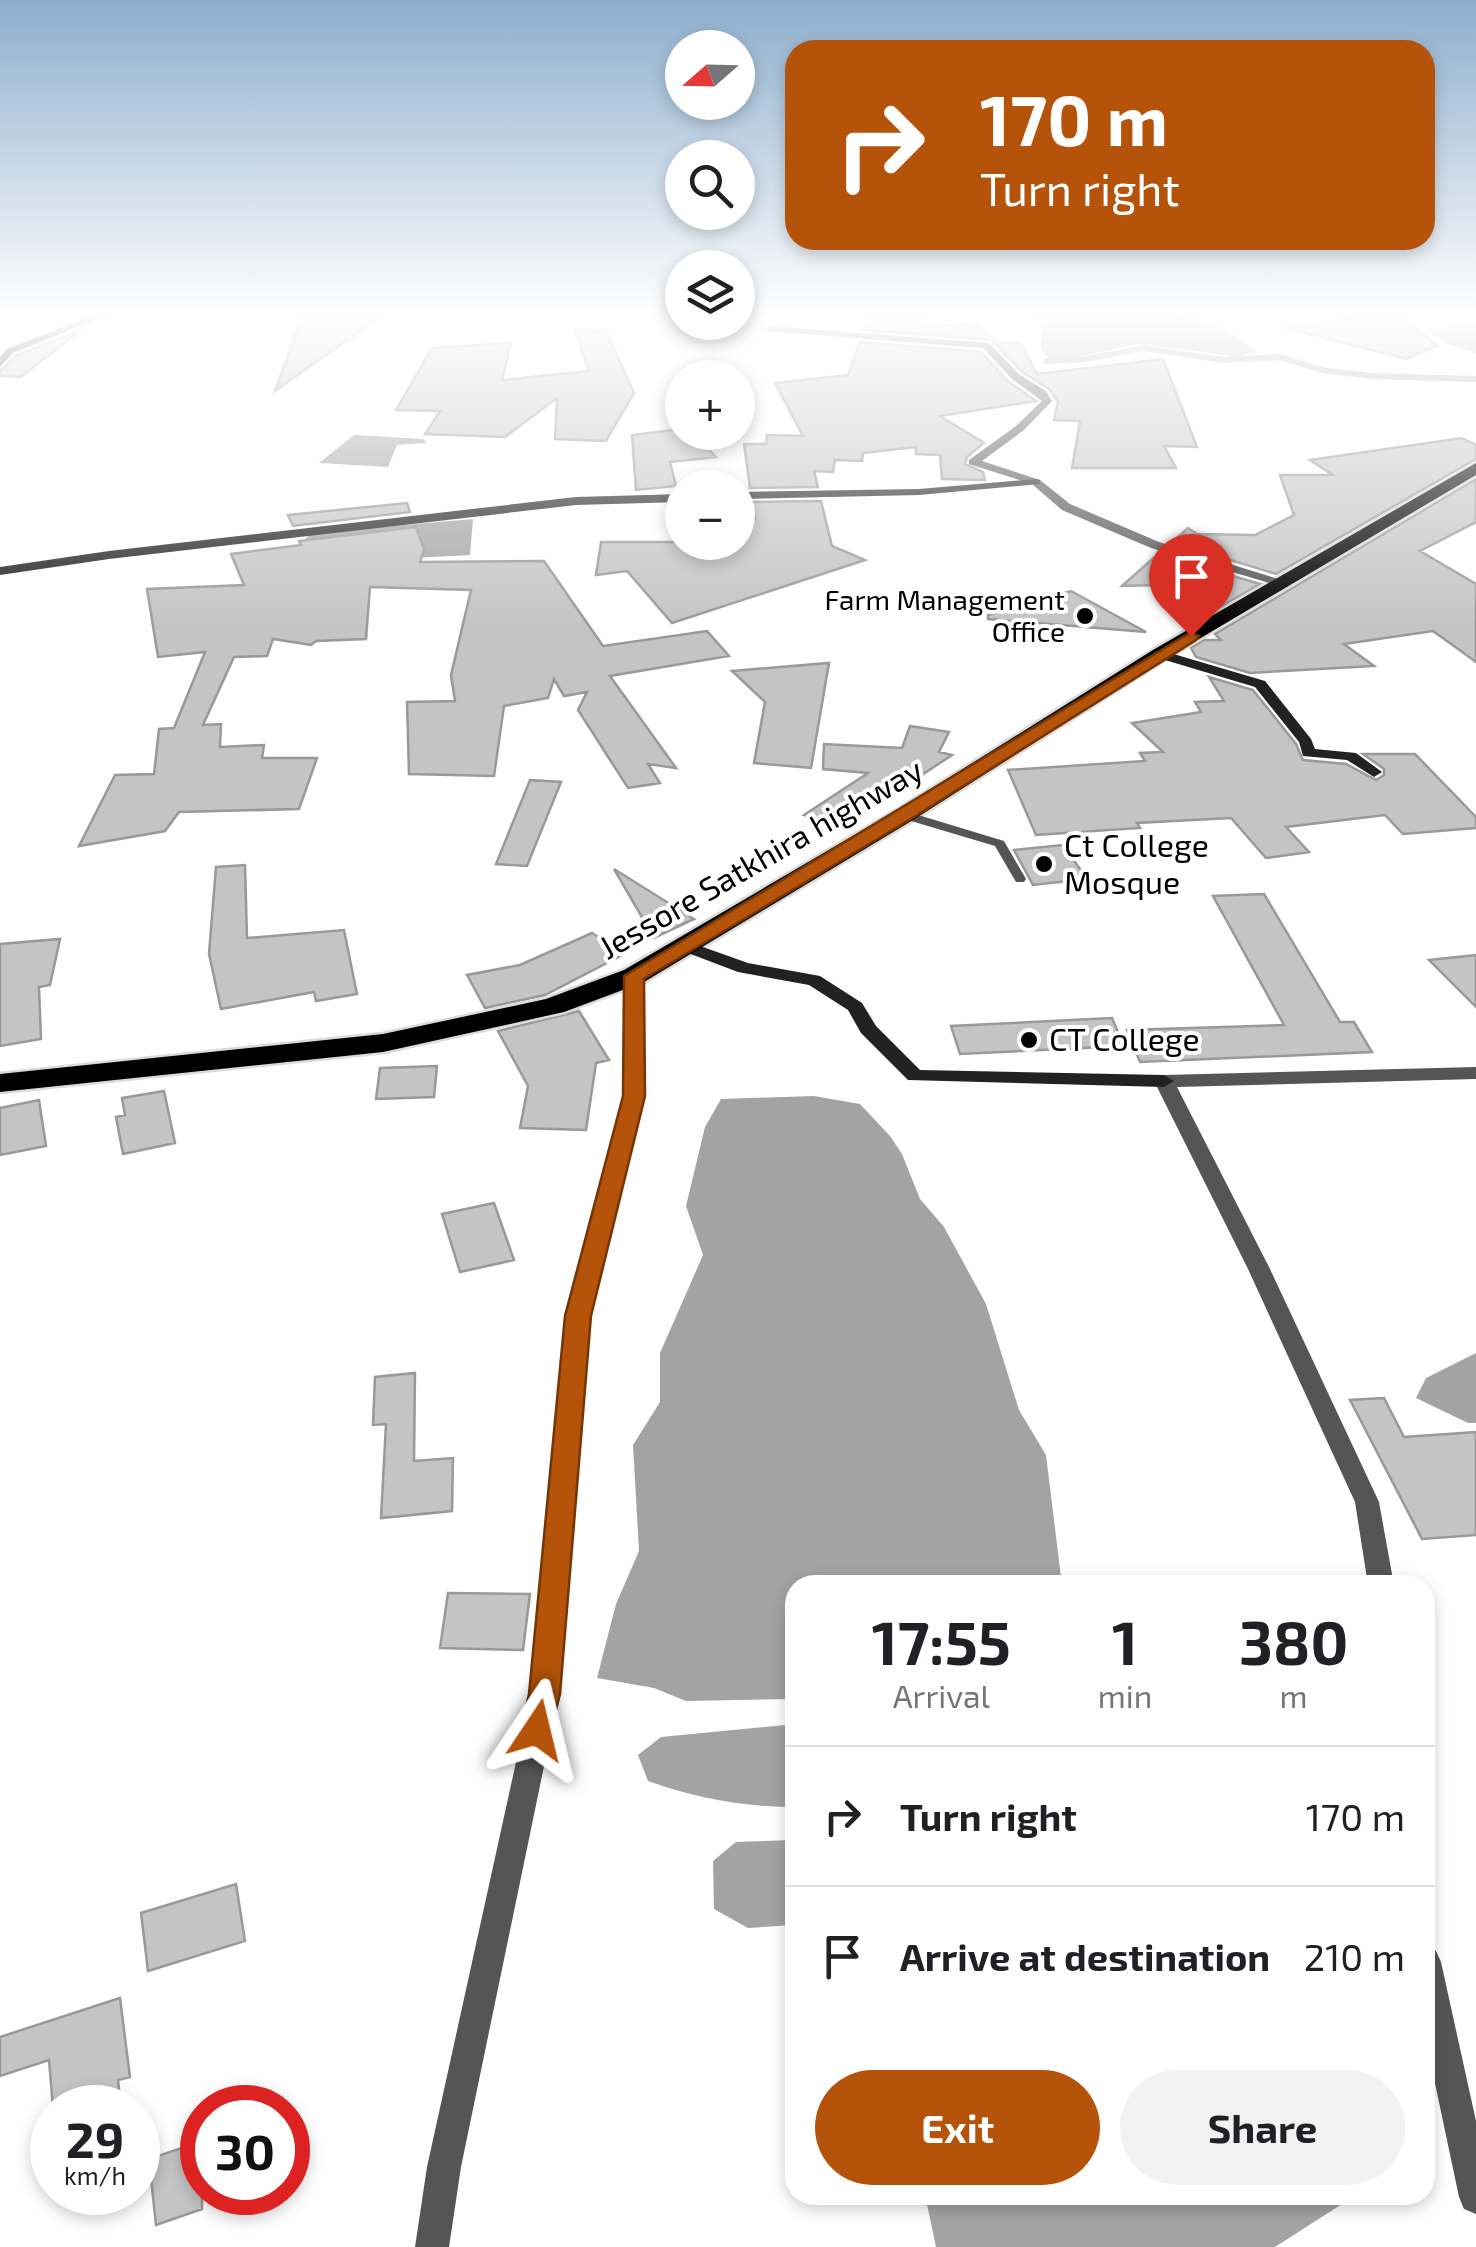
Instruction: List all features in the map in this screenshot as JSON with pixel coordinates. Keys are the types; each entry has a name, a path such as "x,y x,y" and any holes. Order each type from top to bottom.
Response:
{"highway":[{"name":"Jessore Satkhira highway","path":"0,1083 384,1043 554,1006 634,976 905,815 1160,654 1476,468"}],"street":[{"path":"1031,417 973,462 1036,482 1066,507 1155,544 1285,582"},
{"path":"755,496 919,492 1036,482"},
{"path":"0,571 109,554 576,500 665,498"},
{"path":"1160,654 1260,684 1306,742 1308,754 1351,756 1374,772"},
{"path":"686,946 744,968 814,980 855,1007 868,1029 916,1076 1164,1081 1476,1073"},
{"path":"432,2247 444,2167 545,1694 578,1316 634,1096 634,976"},
{"path":"1164,1081 1367,1502 1380,1575"},
{"path":"1435,2008 1476,2197"}],"lane":[{"path":"905,815 1000,844 1020,879"}],"shaded area":[{"path":"354,435 424,439 426,443 397,445 388,467 319,463"},
{"path":"473,519 470,555 333,562 293,553 311,533"},
{"path":"814,1096 860,1104 890,1136 902,1154 920,1199 944,1227 986,1304 1019,1410 1046,1455 1061,1575 785,1575 785,1699 686,1701 654,1688 597,1678 616,1604 639,1551 633,1445 660,1402 660,1353 703,1255 686,1206 705,1127 721,1099"},
{"path":"1476,1353 1476,1423 1468,1423 1416,1398 1426,1378"},
{"path":"785,1725 785,1807 702,1797 648,1781 638,1755 661,1737"},
{"path":"785,1840 785,1926 748,1928 714,1909 713,1861 736,1842"},
{"path":"927,2205 1340,2205 1275,2247 936,2247"}],"building":[{"path":"436,417 532,417 505,437 425,434"},
{"path":"556,417 620,417 606,441 555,439"},
{"path":"793,417 941,417 984,443 967,457 965,464 983,472 985,480 942,479 940,455 916,454 916,447 863,453 862,461 835,460 833,472 814,471 818,487 755,488 755,470 748,470 745,450 766,444 767,435 803,436"},
{"path":"1055,417 1185,417 1197,447 1164,446 1176,468 1072,468 1080,421 1054,420"},
{"path":"665,431 665,450 709,450 716,457 670,462 672,470 665,470 665,487 636,490 632,435"},
{"path":"1462,438 1476,445 1476,459 1276,574 1172,542 1188,528 1197,534 1255,535 1294,515 1280,475 1333,475 1310,460"},
{"path":"1476,479 1476,522 1420,551 1476,584 1476,662 1433,631 1344,644 1374,666 1250,673 1196,657 1191,648 1204,640 1221,640 1215,634"},
{"path":"821,501 832,546 865,560 672,623 627,571 596,575 601,542 665,542 665,560 755,560 755,502"},
{"path":"407,503 410,512 293,526 288,515"},
{"path":"416,527 424,549 420,562 544,561 603,646 707,631 729,656 610,676 676,768 648,764 660,783 628,788 578,710 587,692 564,696 554,679 548,698 504,706 494,776 409,774 407,702 455,701 451,675 471,590 370,587 366,639 316,641 311,645 273,639 267,656 234,657 203,725 221,724 220,747 264,745 262,758 317,758 299,809 179,812 165,831 79,846 115,775 154,774 159,729 174,728 205,652 158,657 147,589 244,585 231,554 301,545 299,541"},
{"path":"1158,554 1260,584 1198,620 1158,585 1122,586"},
{"path":"1071,591 1146,632 988,619 988,615"},
{"path":"829,663 811,768 754,763 765,702 732,671"},
{"path":"1209,677 1253,690 1296,744 1303,760 1346,764 1376,780 1384,775 1384,769 1363,754 1415,754 1476,817 1476,828 1403,834 1385,815 1286,827 1309,852 1266,858 1231,818 1137,823 1140,828 1036,835 1008,770 1145,761 1140,753 1163,752 1132,723 1201,712 1195,702 1224,701"},
{"path":"910,726 949,732 939,752 952,755 840,829 804,815 868,773 823,769 824,744 902,748"},
{"path":"530,780 561,782 527,866 496,864"},
{"path":"1063,845 1087,879 1033,885 1014,850"},
{"path":"245,865 247,938 344,930 357,994 316,1001 314,992 221,1009 209,954 216,867"},
{"path":"614,869 694,919 654,938"},
{"path":"1264,894 1340,1022 1354,1022 1372,1052 1140,1062 1127,1030 1284,1025 1213,896"},
{"path":"592,933 624,954 545,995 485,1008 467,975 520,965"},
{"path":"60,939 50,985 39,987 41,1039 0,1046 0,944"},
{"path":"1476,955 1476,1007 1429,960"},
{"path":"579,1011 609,1060 596,1063 586,1130 520,1128 528,1086 498,1031"},
{"path":"1112,1018 1124,1046 960,1054 951,1026"},
{"path":"437,1066 434,1097 376,1099 380,1068"},
{"path":"164,1091 175,1143 123,1154 116,1117 125,1115 122,1098"},
{"path":"39,1100 46,1146 0,1155 0,1108"},
{"path":"494,1203 514,1260 460,1272 442,1214"},
{"path":"415,1373 414,1461 453,1458 452,1511 381,1518 386,1424 373,1425 375,1377"},
{"path":"1384,1398 1404,1437 1476,1432 1476,1535 1422,1539 1350,1400"},
{"path":"448,1593 530,1594 523,1650 440,1648"},
{"path":"236,1884 245,1941 148,1971 141,1913"},
{"path":"120,1998 130,2077 118,2080 119,2085 51,2085 49,2060 0,2076 0,2037"},
{"path":"180,2148 180,2215 185,2215 156,2225 155,2215 160,2215 160,2155"}],"place":[{"name":"Farm Management Office","path":"1085,616"},
{"name":"Ct College Mosque","path":"1044,864"},
{"name":"CT College","path":"1029,1040"}],"route":[{"path":"537,1730 545,1694 572,1422 578,1316 634,1096 634,976 905,815 1191,636"}]}
